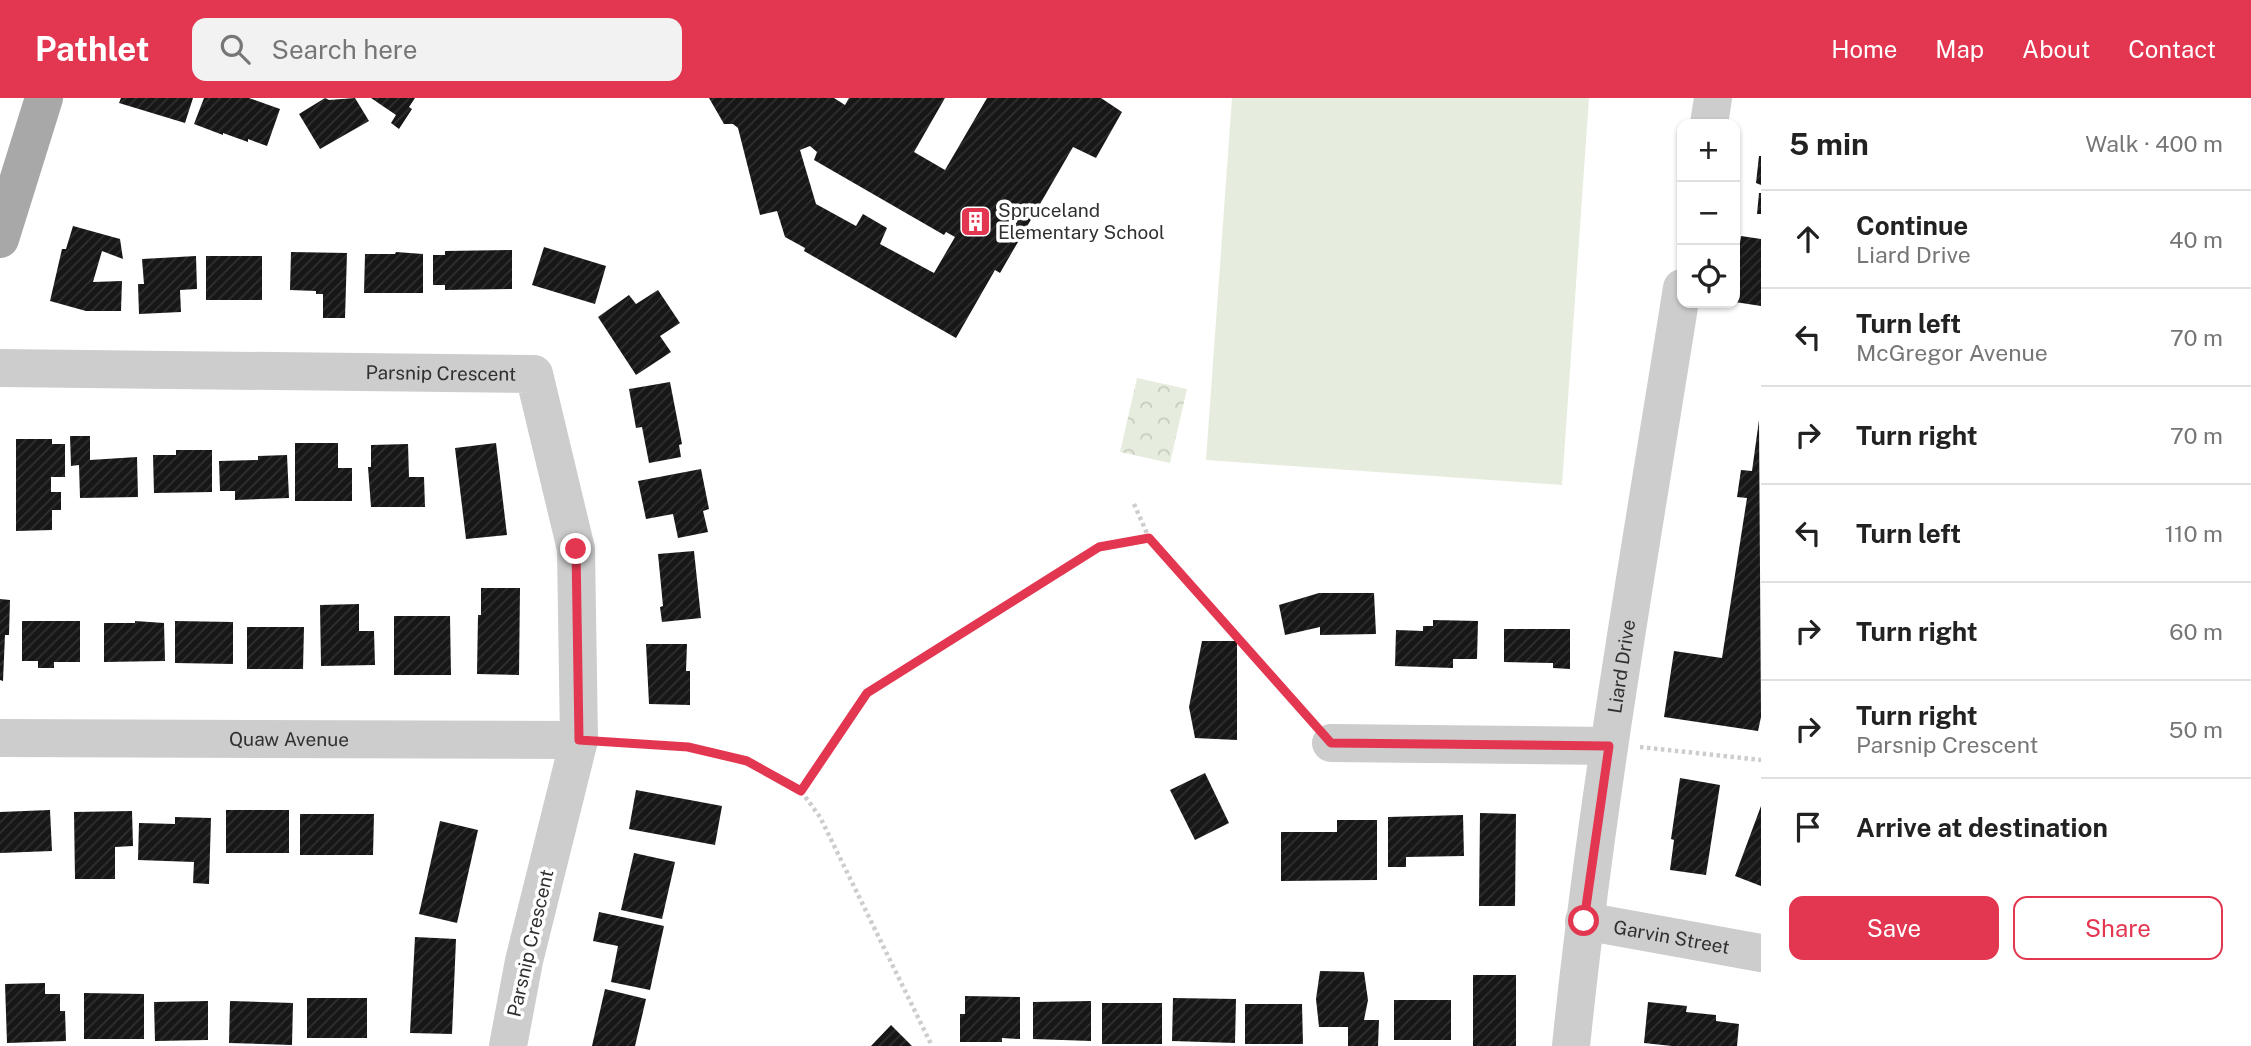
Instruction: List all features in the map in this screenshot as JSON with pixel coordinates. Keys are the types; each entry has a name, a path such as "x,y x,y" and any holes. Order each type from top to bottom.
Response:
{"main road":[{"path":"0,239 44,98"}],"street":[{"path":"1710,119 1713,98"},
{"name":"Liard Drive","path":"1571,1046 1584,921 1609,745 1679,308"},
{"name":"Parsnip Crescent","path":"0,368 534,374 576,549 579,740 524,961 508,1046"},
{"name":"Quaw Avenue","path":"0,738 579,740"},
{"path":"1331,743 1609,745"},
{"name":"Garvin Street","path":"1584,921 1761,953"}],"path":[{"path":"1134,504 1149,538 1331,743"},
{"path":"801,791 867,693 1099,547 1149,538"},
{"path":"579,740 688,747 747,761 801,791 820,817 932,1046"},
{"path":"1609,745 1761,760"}],"green space":[{"path":"1232,98 1589,98 1562,485 1206,460"},
{"path":"1137,378 1187,389 1170,463 1120,452"}],"building":[{"path":"121,98 193,98 185,123 119,103"},
{"path":"204,98 249,98 280,109 267,146 248,139 248,142 223,135 194,124"},
{"path":"325,98 355,98 369,121 320,149 299,114"},
{"path":"371,98 415,98 409,107 412,109 399,129 391,123 396,115"},
{"name":"Spruceland Elementary School","path":"709,98 834,98 845,105 849,98 945,98 914,152 945,170 987,98 1101,98 1122,112 1096,158 1073,147 1000,273 995,270 956,338 804,251 805,248 785,237 777,211 760,215 738,128 733,124 724,124","holes":["810,146 817,152 814,160 944,235 946,232 955,237 934,273 880,244 887,228 863,214 856,226 816,204 800,150"]},
{"path":"1761,156 1761,185 1756,183"},
{"path":"1759,193 1761,214 1757,214"},
{"path":"73,226 120,239 123,259 102,251 93,282 122,281 121,311 86,311 50,301 62,249 66,249"},
{"path":"1741,236 1761,239 1761,306 1740,303"},
{"path":"544,247 606,266 595,304 532,285"},
{"path":"512,250 512,289 445,290 445,285 433,285 433,255 445,255 445,251"},
{"path":"291,252 347,253 345,318 323,318 323,294 316,294 316,291 290,290"},
{"path":"365,254 423,254 423,293 364,293"},
{"path":"196,256 197,289 180,290 181,312 139,314 138,284 144,284 142,259"},
{"path":"206,256 262,256 262,300 206,300"},
{"path":"658,290 680,323 660,336 671,352 636,375 598,317 629,295 636,304"},
{"path":"670,382 682,444 679,445 681,457 649,463 642,427 636,428 629,389"},
{"path":"1759,420 1761,717 1758,731 1664,717 1674,651 1722,658 1747,498 1737,497 1741,470 1752,471"},
{"path":"70,436 90,436 90,460 137,457 138,497 80,498 79,465 71,466"},
{"path":"16,439 52,439 52,444 65,444 65,477 51,477 51,492 61,492 61,510 52,510 52,530 16,531"},
{"path":"295,443 338,443 338,468 352,468 352,501 295,501"},
{"path":"496,443 507,535 466,539 455,448"},
{"path":"408,444 409,477 424,477 425,507 371,507 368,467 371,467 371,445"},
{"path":"176,450 212,450 212,492 154,493 153,455 176,455"},
{"path":"287,455 289,498 235,500 235,491 220,491 219,461 258,460 258,456"},
{"path":"701,469 709,509 703,511 708,532 678,538 673,514 646,519 638,481"},
{"path":"694,551 701,618 662,622 658,554"},
{"path":"481,588 520,588 519,675 477,674"},
{"path":"1319,593 1374,593 1376,634 1320,635 1320,627 1285,635 1279,605"},
{"path":"0,599 10,600 3,681 0,680"},
{"path":"359,604 359,631 374,631 375,665 321,666 320,605"},
{"path":"394,616 450,616 451,675 394,675"},
{"path":"1433,620 1478,621 1477,659 1453,659 1453,668 1395,666 1396,630 1423,631 1423,626 1433,626"},
{"path":"22,621 80,621 80,662 54,662 54,668 38,668 38,661 22,661"},
{"path":"175,621 233,622 233,664 175,663"},
{"path":"104,623 164,623 165,661 104,662"},
{"path":"247,627 304,627 303,669 247,669"},
{"path":"1504,629 1570,629 1570,669 1553,668 1553,663 1504,662"},
{"path":"1202,641 1237,641 1237,740 1195,738 1189,707"},
{"path":"646,644 687,644 686,671 690,671 690,705 649,704"},
{"path":"1205,773 1229,823 1195,840 1170,790"},
{"path":"1680,778 1720,785 1706,875 1670,870 1674,840 1671,839"},
{"path":"636,790 722,806 715,845 629,829"},
{"path":"1761,806 1761,886 1735,876"},
{"path":"50,810 52,851 0,853 0,812"},
{"path":"226,810 289,810 289,853 226,853"},
{"path":"132,811 133,846 115,847 115,879 75,879 74,812"},
{"path":"1480,813 1516,814 1515,906 1479,906"},
{"path":"300,814 374,814 373,855 300,855"},
{"path":"1463,815 1464,856 1406,857 1406,867 1388,867 1388,817"},
{"path":"175,817 211,818 209,884 193,883 194,862 138,860 139,823 175,824"},
{"path":"1337,820 1377,820 1377,880 1281,881 1281,832 1337,832"},
{"path":"440,821 478,830 457,923 419,914"},
{"path":"634,853 675,862 662,919 621,910"},
{"path":"599,912 664,926 650,990 611,982 618,946 593,941"},
{"path":"415,937 456,939 452,1034 410,1033"},
{"path":"1320,971 1364,972 1368,1000 1364,1020 1379,1020 1378,1046 1348,1046 1348,1027 1319,1027 1316,999"},
{"path":"1473,975 1516,975 1516,1046 1473,1046"},
{"path":"45,983 45,994 60,994 60,1011 65,1011 66,1041 7,1043 5,984"},
{"path":"605,989 646,999 635,1046 592,1046"},
{"path":"84,993 144,994 144,1039 84,1039"},
{"path":"965,996 1020,997 1020,1039 960,1042 960,1014 965,1014"},
{"path":"307,998 367,998 367,1038 307,1038"},
{"path":"1173,998 1236,999 1235,1043 1172,1041"},
{"path":"1394,1000 1451,1000 1451,1040 1394,1040"},
{"path":"208,1001 208,1040 155,1041 154,1002"},
{"path":"230,1001 293,1003 292,1045 229,1043"},
{"path":"1091,1001 1091,1041 1033,1039 1033,1002"},
{"path":"1648,1002 1687,1006 1686,1012 1716,1015 1716,1021 1739,1024 1737,1046 1644,1043"},
{"path":"1102,1003 1162,1003 1162,1044 1102,1044"},
{"path":"1245,1004 1302,1004 1303,1044 1245,1044"},
{"path":"891,1025 912,1046 871,1046"}],"place":[{"name":"Spruceland Elementary School","path":"975,221"}],"route":[{"path":"576,549 579,740 688,747 747,761 801,791 867,693 1099,547 1149,538 1331,743 1609,746 1584,921"}]}
